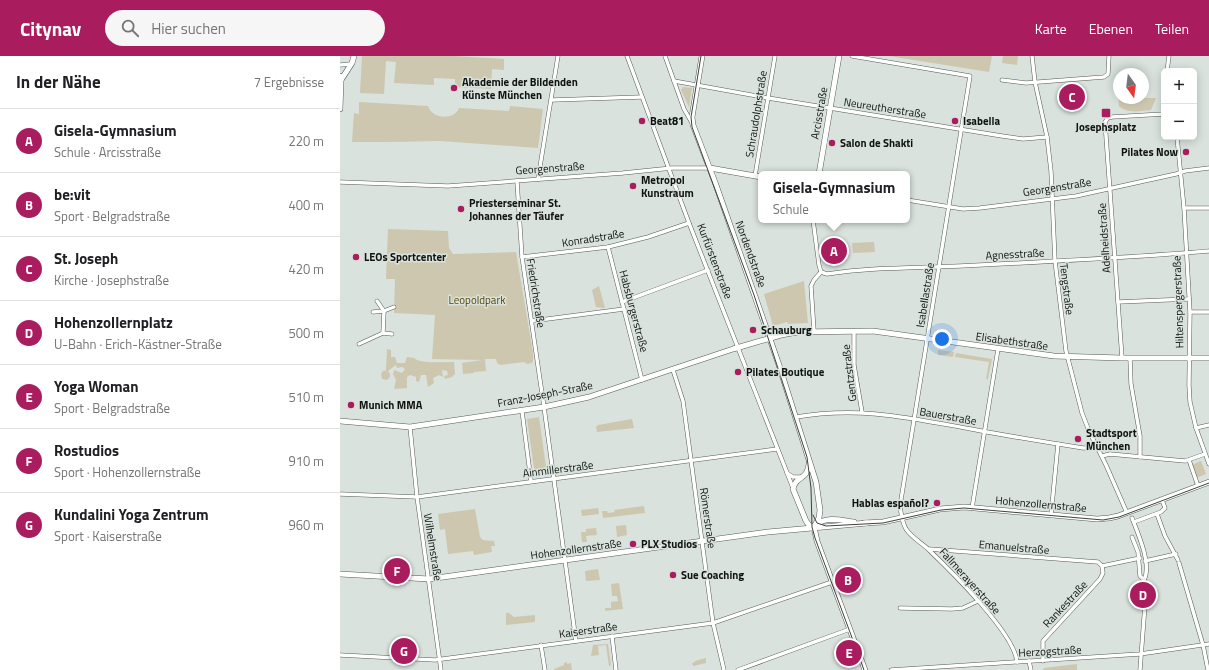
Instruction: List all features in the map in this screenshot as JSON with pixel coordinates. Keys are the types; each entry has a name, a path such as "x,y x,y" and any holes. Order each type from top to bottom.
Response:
{"main road":[{"path":"340,108 341,78 352,63 354,56"},
{"path":"693,125 692,117 702,56"},
{"name":"Arcisstraße","path":"820,171 839,56"},
{"name":"Nordendstraße","path":"693,125 710,168 770,338 796,417 816,482 820,502 820,515"},
{"name":"Georgenstraße","path":"710,168 758,176"},
{"name":"Elisabethstraße","path":"770,338 791,332 873,331 998,349 1068,357 1209,358"},
{"name":"Franz-Joseph-Straße","path":"340,421 410,427 544,407 589,397 770,338"},
{"path":"809,461 809,470 795,483 794,491 806,520 809,525 814,527"},
{"path":"804,476 810,477 816,482"},
{"name":"Hohenzollernstraße","path":"340,574 429,579 702,541 814,527 883,522 945,508 972,508 1103,519 1112,518 1127,513 1209,482"},
{"path":"827,520 820,515 814,527 816,540 865,670"},
{"name":"Hohenzollernstraße","path":"814,527 820,522 827,520 867,523"}],"street":[{"path":"538,179 558,56"},
{"name":"Kurfürstenstraße","path":"627,56 689,223 794,491"},
{"name":"Nordendstraße","path":"665,56 684,109 693,125"},
{"name":"Schraudolphstraße","path":"759,171 775,56"},
{"name":"Isabellastraße","path":"852,56 970,76 900,506 902,518"},
{"name":"Tengstraße","path":"1032,56 1047,137 1053,199 1055,261 1068,357 1082,413 1095,445 1102,456 1127,513"},
{"path":"1002,80 1022,83 1106,77 1108,72 1109,56"},
{"path":"1167,68 1168,56"},
{"path":"340,65 352,63"},
{"name":"Neureutherstraße","path":"674,81 768,98 1002,136 1023,138 1047,137"},
{"path":"552,100 642,97"},
{"name":"Adelheidstraße","path":"1122,358 1104,125 1108,118 1161,114"},
{"name":"Hiltenspergerstraße","path":"1177,140 1184,208 1190,312 1190,402 1196,428 1209,464"},
{"name":"Georgenstraße","path":"340,182 448,186 623,173 669,168 710,168"},
{"name":"Georgenstraße","path":"910,200 963,209 980,208 1076,196 1209,168"},
{"name":"Friedrichstraße","path":"517,181 522,258 554,478"},
{"path":"1184,208 1209,208"},
{"name":"Konradstraße","path":"522,258 608,247 648,237 689,223"},
{"path":"813,223 819,267 821,272 811,286 814,331"},
{"name":"Habsburgerstraße","path":"608,247 643,380"},
{"name":"Agnesstraße","path":"821,272 827,274 886,268 938,267 1209,252"},
{"path":"622,302 708,270"},
{"path":"1118,302 1189,299"},
{"path":"377,301 384,311 383,333"},
{"path":"373,312 384,311 394,307"},
{"path":"532,321 624,309"},
{"path":"1190,312 1209,312"},
{"name":"Gentzstraße","path":"854,331 854,365 862,412"},
{"path":"359,344 383,333 392,334"},
{"path":"972,508 998,349"},
{"path":"1130,358 1133,400 1140,436 1140,457"},
{"name":"Römerstraße","path":"673,370 682,395 713,623 724,670"},
{"path":"522,411 531,481"},
{"name":"Bauerstraße","path":"796,417 827,412 862,412 914,419 1058,444 1087,448 1095,445"},
{"path":"1196,428 1209,425"},
{"name":"Wilhelmstraße","path":"410,427 417,497 442,670"},
{"path":"1051,515 1058,444"},
{"name":"Ainmillerstraße","path":"340,494 417,497 777,449"},
{"path":"1102,456 1110,454 1188,460 1205,454"},
{"path":"1188,460 1198,486"},
{"path":"786,472 794,477 804,476"},
{"path":"554,478 576,641"},
{"path":"1140,670 1140,654 1145,605 1145,559 1140,537 1133,520 1145,520 1157,514 1165,508 1162,500"},
{"path":"1157,514 1165,536 1179,562 1203,645 1208,670"},
{"name":"Fallmerayerstraße","path":"902,518 907,531 929,549 978,601 999,626 1013,646 1017,662"},
{"path":"1140,537 1133,538 1139,558 1140,576 1144,580"},
{"name":"Emanuelstraße","path":"929,549 1098,562 1102,566"},
{"path":"1102,566 1139,558 1145,559 1176,554"},
{"name":"Rankestraße","path":"1043,661 1043,641 1100,579 1103,573 1102,566"},
{"name":"Kaiserstraße","path":"340,655 435,660 713,623 832,582"},
{"path":"900,608 952,609 963,608 978,601"},
{"path":"738,670 850,629"},
{"path":"612,636 616,670"},
{"name":"Herzogstraße","path":"891,670 1140,654 1209,644"},
{"path":"541,645 545,670"},
{"path":"1029,661 1031,670"},
{"path":"971,665 971,670"}],"green space":[{"path":"362,56 454,56 504,59 504,70 492,69 491,89 455,87 455,79 434,78 434,85 394,83 396,62 386,61 384,94 360,93"},
{"path":"889,56 992,56 989,72"},
{"path":"1003,56 1018,56 1017,65 1002,63"},
{"path":"683,87 692,88 689,107 681,90"},
{"path":"1149,98 1156,98 1151,110 1130,111 1122,109 1119,104 1149,104"},
{"path":"359,102 428,106 430,111 434,114 444,117 453,115 459,108 509,111 510,106 543,109 538,148 440,141 352,142 354,113 359,114"},
{"name":"Leopoldpark","path":"388,229 448,231 449,248 453,254 516,252 533,353 532,363 527,364 524,362 500,365 497,363 496,359 485,359 486,371 463,374 462,363 482,360 432,359 435,315 394,313 395,279 386,279"},
{"path":"874,242 875,252 853,253 852,243"},
{"path":"804,281 808,323 788,324 787,322 773,326 764,294"},
{"path":"599,286 605,308 596,307 592,290"},
{"path":"387,349 391,350 391,357 395,357 397,363 405,363 407,357 427,362 454,362 455,374 452,377 445,379 444,376 448,375 447,371 442,370 443,377 439,375 433,378 434,383 428,387 426,375 421,375 419,382 416,381 416,377 410,375 407,377 407,388 394,389 396,380 393,374 394,370 402,373 405,369 402,367 397,368 396,365 388,371 390,377 387,380 382,379 381,374 386,370"},
{"path":"938,350 954,352 953,357 938,355"},
{"path":"956,353 992,359 988,379 986,379 989,362 955,357"},
{"path":"539,417 547,474 535,475 527,419"},
{"path":"632,419 634,428 597,432 596,427 598,425"},
{"path":"1201,461 1206,474 1196,478 1192,465"},
{"path":"644,506 645,513 603,518 602,511 607,511 608,513 615,512 614,510"},
{"path":"598,508 599,514 582,516 581,510"},
{"path":"475,509 480,537 483,540 494,541 495,546 491,546 492,552 474,555 473,551 448,554 445,529 440,530 438,514"},
{"path":"626,525 627,535 617,537 616,526"},
{"path":"596,528 597,535 586,536 587,542 582,542 581,532 586,532 586,529"},
{"path":"598,569 600,580 586,581 585,571"},
{"path":"619,583 623,609 605,611 605,608 611,608 611,602 618,601 617,596 612,596 611,584"},
{"path":"506,613 509,613 514,617 535,615 535,622 506,625"},
{"path":"608,644 611,665 609,666 606,645 598,646 599,655 591,656 593,645"},
{"path":"706,658 706,663 693,666 692,663 695,661"},
{"path":"567,662 567,664 571,663 572,670 554,670 564,665 564,663"},
{"path":"1077,664 1077,670 1043,670 1044,668"}],"tram line":[{"path":"701,56 691,117 692,127 754,295 807,457 811,488 812,527 864,670"},
{"path":"813,515 817,523 826,526 883,523 941,510 964,508 1103,520 1119,517 1209,483"}],"place":[{"name":"Akademie der Bildenden Künste München","path":"454,88"},
{"name":"St. Joseph","path":"1072,97"},
{"name":"Josephsplatz","path":"1106,113"},
{"name":"Beat81","path":"642,121"},
{"name":"Isabella","path":"955,121"},
{"name":"Salon de Shakti","path":"832,143"},
{"name":"Pilates Now","path":"1186,152"},
{"name":"Metropol Kunstraum","path":"633,186"},
{"name":"Priesterseminar St. Johannes der Täufer","path":"461,209"},
{"name":"Gisela-Gymnasium","path":"834,251"},
{"name":"LEOs Sportcenter","path":"356,257"},
{"name":"Schauburg","path":"753,330"},
{"name":"Pilates Boutique","path":"738,372"},
{"name":"Munich MMA","path":"351,405"},
{"name":"Stadtsport München","path":"1078,439"},
{"name":"Hablas español?","path":"937,503"},
{"name":"PLX Studios","path":"633,544"},
{"name":"Rostudios","path":"397,571"},
{"name":"Sue Coaching","path":"673,575"},
{"name":"be:vit","path":"848,580"},
{"name":"Hohenzollernplatz","path":"1143,595"},
{"name":"Kundalini Yoga Zentrum","path":"404,651"},
{"name":"Yoga Woman","path":"849,653"}]}
